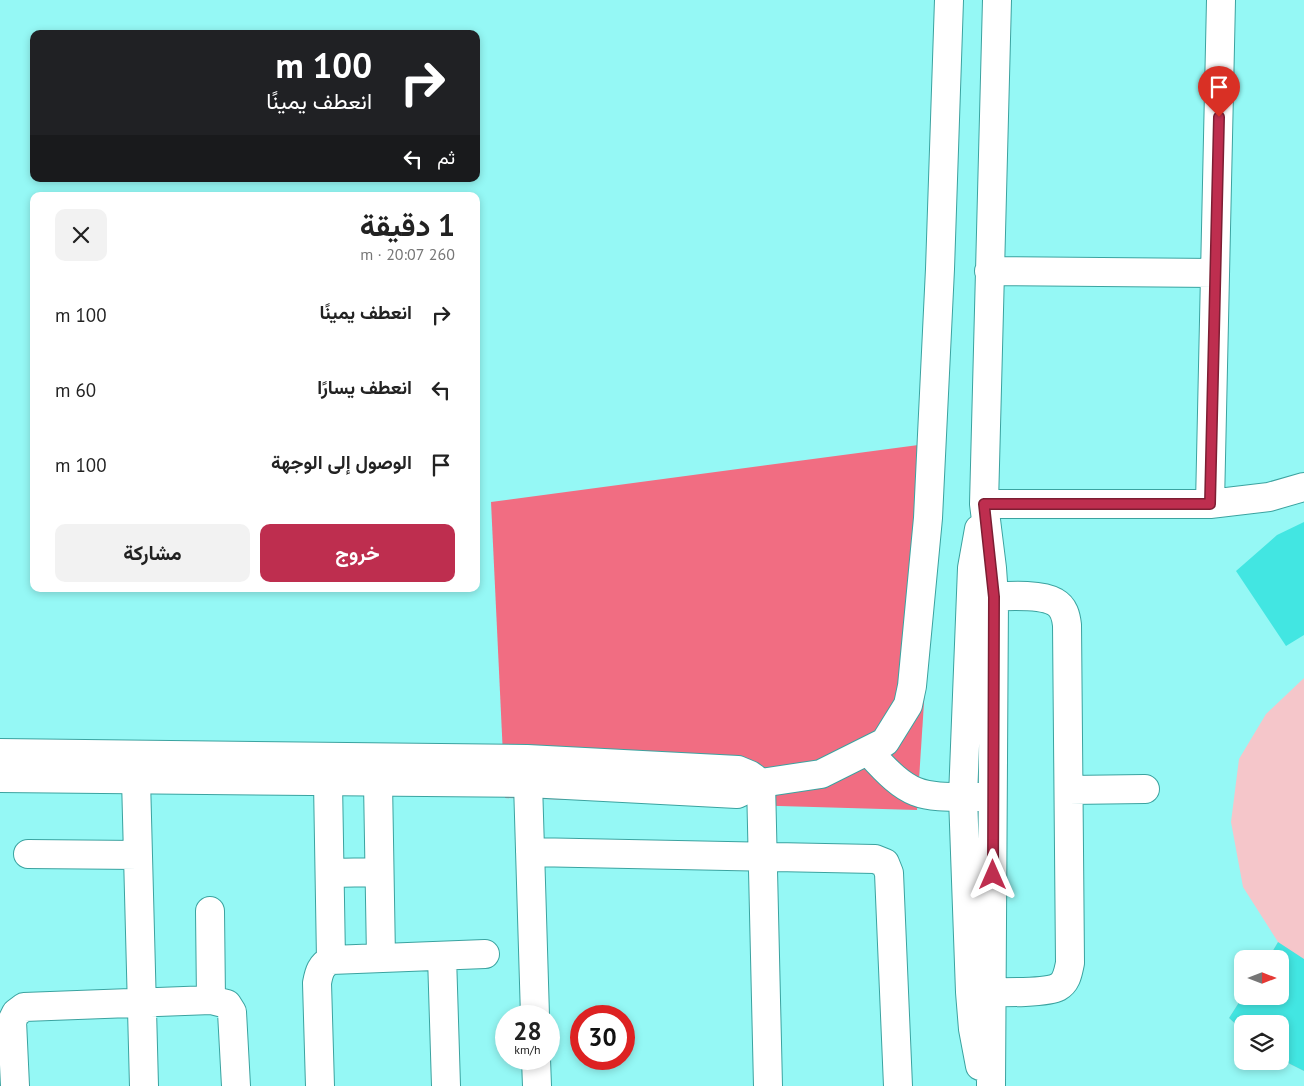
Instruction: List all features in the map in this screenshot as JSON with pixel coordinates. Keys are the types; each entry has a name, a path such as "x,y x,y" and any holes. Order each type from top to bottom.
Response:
{"main road":[{"path":"0,778 136,767 528,771 737,794 761,783 821,774 869,752 885,742 899,723 908,705 912,686 928,518 940,269 949,0"},
{"path":"985,1086 972,1030 981,992 993,796 982,597 974,558 984,509 997,0"},
{"path":"1210,504 1221,0"},
{"path":"989,271 1215,272"},
{"path":"984,509 1210,504 1269,497 1304,487"},
{"path":"981,992 1044,990 1058,987 1067,977 1070,963 1067,625 1065,612 1057,602 1045,597 982,597"},
{"path":"982,597 963,797 991,1086"},
{"path":"869,752 901,786 913,791 935,797 993,796"},
{"path":"0,753 136,767"},
{"path":"136,767 144,1086"},
{"path":"328,769 378,782 528,771"},
{"path":"328,769 331,960"},
{"path":"528,771 535,1005"},
{"path":"378,782 381,958"},
{"path":"761,783 761,857 768,1086"},
{"path":"1069,790 1145,789"},
{"path":"530,852 875,859 885,863 888,868 898,1086"},
{"path":"28,854 138,855"},
{"path":"330,873 379,872"},
{"path":"210,911 211,1000"},
{"path":"320,1086 317,983 320,969 331,960 485,954"},
{"path":"442,956 446,1086"},
{"path":"15,1086 12,1021 16,1013 24,1007 211,1000 227,1004 232,1012 236,1086"},
{"path":"536,1070 537,1086"}],"shaded area":[{"path":"941,442 917,810 505,798 491,502"},
{"path":"1304,678 1304,1071 1289,1064 1289,1015 1234,1015 1234,1023 1229,1018 1237,1005 1289,1005 1289,950 1273,950 1278,942 1243,887 1231,822 1239,759 1266,714"}],"building":[{"path":"1304,522 1304,635 1286,646 1236,571 1277,535"},
{"path":"1278,942 1304,959 1304,1071 1289,1064 1289,1015 1234,1015 1234,1023 1229,1018 1237,1005 1289,1005 1289,950 1273,950"}],"route":[{"path":"993,875 994,597 984,504 1210,504 1219,117"}]}
